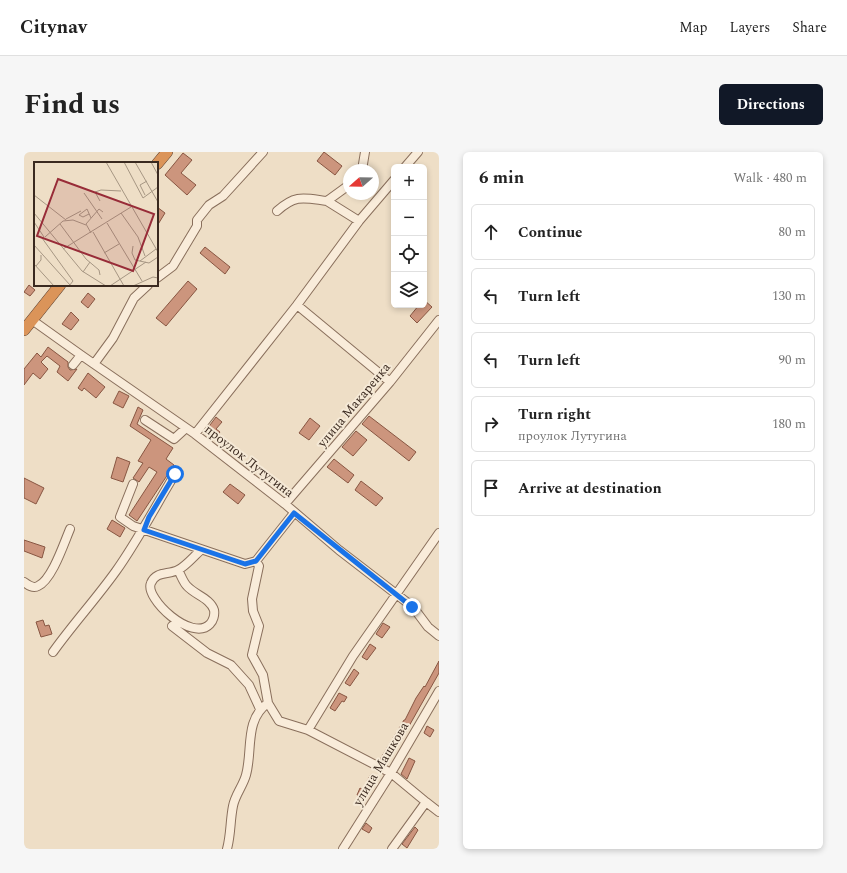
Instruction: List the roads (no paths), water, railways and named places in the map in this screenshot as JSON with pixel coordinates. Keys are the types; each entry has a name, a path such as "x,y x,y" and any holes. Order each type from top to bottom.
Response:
{"highway":[{"path":"158,163 167,152"},
{"path":"24,330 59,286"}],"street":[{"path":"158,277 173,266 197,226 197,220 208,205 222,196 263,152"},
{"path":"363,164 365,152"},
{"path":"408,164 418,152"},
{"path":"195,434 297,306 359,221 391,184"},
{"path":"327,200 343,189"},
{"path":"277,211 288,201 296,198 327,200 359,221"},
{"path":"94,364 113,338 134,298 147,286"},
{"path":"297,306 390,382"},
{"name":"проулок Лутугина","path":"32,320 81,356 195,434 285,504 339,550 412,607 428,627 439,636"},
{"name":"улица Макаренка","path":"285,504 390,382 439,320"},
{"path":"73,365 81,356"},
{"path":"145,420 174,439 186,428"},
{"path":"53,652 69,629 115,572 144,530 149,517 175,474"},
{"path":"133,484 120,517 133,526 200,550 245,564 256,561 294,513"},
{"path":"24,582 33,587 38,586 46,579 58,559 70,529"},
{"path":"308,730 353,656 439,533"},
{"path":"178,570 186,585 211,604 214,612 213,621 206,628 198,631 187,627 160,605 150,591 151,583 155,576 178,570 200,550"},
{"path":"256,561 259,566 252,599 253,611 259,626 252,655 263,675 268,703 279,721 308,730 391,773 439,812"},
{"path":"172,626 206,653 231,665 249,685 260,709"},
{"name":"улица Машкова","path":"343,849 391,773 439,691"},
{"path":"227,849 231,834 233,806 246,775 251,727 260,709 268,703"},
{"path":"392,849 426,802"}]}
